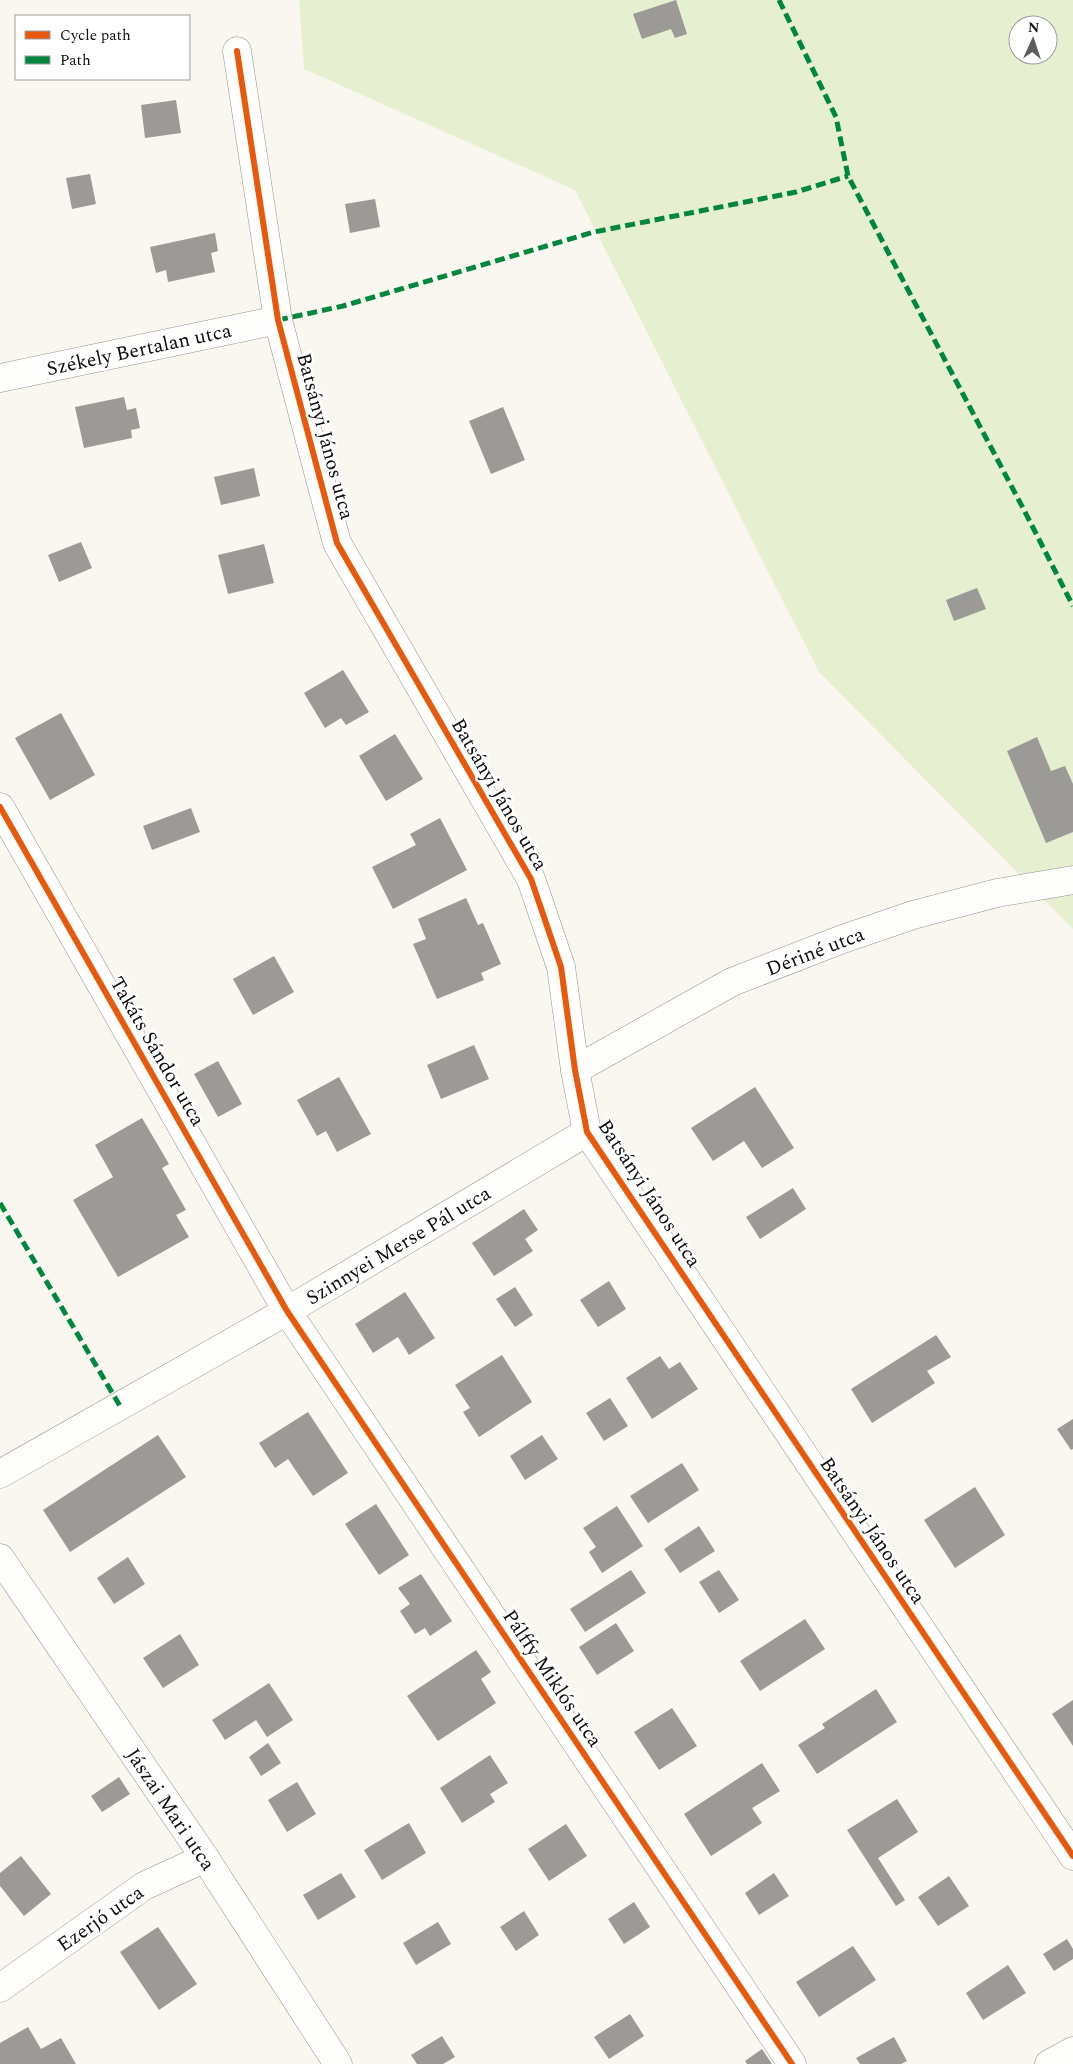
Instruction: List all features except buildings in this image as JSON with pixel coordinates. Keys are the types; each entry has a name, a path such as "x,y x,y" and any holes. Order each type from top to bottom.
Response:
{"street":[{"name":"Batsányi János utca","path":"237,51 278,320 337,542 531,879 561,967 575,1070 587,1132 1073,1856"},
{"name":"Székely Bertalan utca","path":"0,378 278,320"},
{"name":"Takáts Sándor utca","path":"0,807 287,1311"},
{"name":"Dériné utca","path":"575,1070 732,982 840,940 932,910 997,893 1073,880"},
{"name":"Szinnyei Merse Pál utca","path":"0,1474 287,1311 587,1132"},
{"name":"Pálffy Miklós utca","path":"287,1311 792,2064"},
{"name":"Jászai Mari utca","path":"0,1558 205,1858 338,2064"},
{"name":"Ezerjó utca","path":"0,1988 144,1886 205,1858"},
{"path":"1049,2064 1073,2051"}],"green space":[{"path":"299,0 1073,0 1073,929 819,672 575,190 304,69"}],"marked path":[{"path":"779,0 836,117 848,176 1073,606"},
{"path":"278,320 343,306 594,232 796,192 848,176"},
{"path":"0,1203 120,1406"}],"cycle path":[{"path":"237,51 278,320 337,543 531,879 561,967 575,1070 587,1132 1073,1856"},
{"path":"0,807 287,1311 792,2064"}]}
